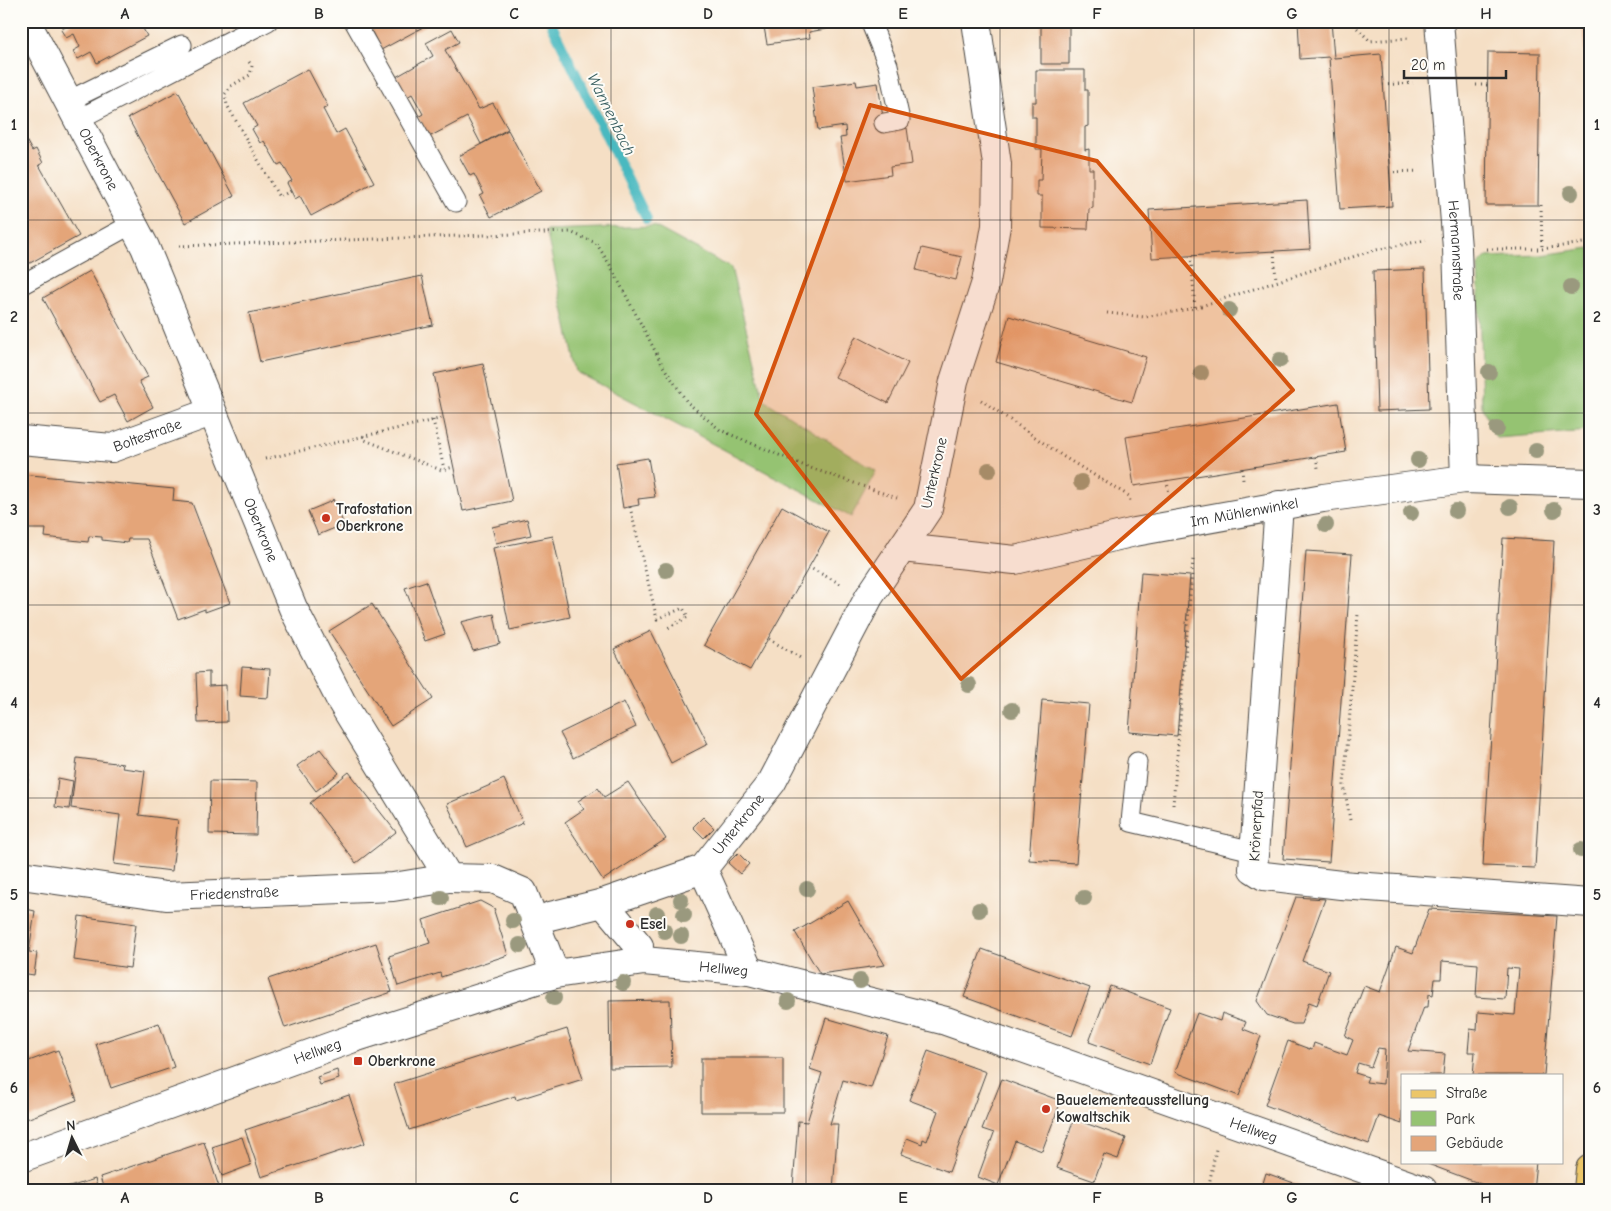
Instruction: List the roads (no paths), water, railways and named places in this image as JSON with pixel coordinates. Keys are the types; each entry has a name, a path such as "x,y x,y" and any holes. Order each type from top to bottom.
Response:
{"main road":[{"path":"1588,1190 1590,1169"}],"street":[{"name":"Oberkrone","path":"26,21 138,235 211,412 236,465 297,616 341,701 448,878"},
{"name":"Unterkrone","path":"550,916 603,903 703,869 772,782 869,597 928,509 954,381 986,282 996,226 997,164 976,21"},
{"name":"Hermannstraße","path":"1440,28 1456,242 1465,480"},
{"name":"Boltestraße","path":"21,440 112,448 211,412"},
{"name":"Im Mühlenwinkel","path":"902,548 1015,560 1135,532 1279,505 1465,480 1590,483"},
{"name":"Krönerpfad","path":"1279,505 1253,868 1264,876 1341,885 1590,904"},
{"name":"Unterkrone","path":"703,869 749,971"},
{"name":"Friedenstraße","path":"21,875 166,896 392,887 448,878"},
{"path":"448,878 493,879 523,892 555,974"},
{"path":"603,903 638,946"},
{"name":"Hellweg","path":"21,1158 351,1039 555,974 644,961 749,971 946,1021 1423,1190"}],"lane":[{"path":"73,110 268,21"},
{"path":"354,21 456,202"},
{"path":"870,21 888,65 900,120 884,123"},
{"path":"73,110 182,45"},
{"path":"21,285 138,235"},
{"path":"1137,762 1132,822 1253,851"}],"waterway":[{"name":"Wannenbach","path":"550,21 647,219"}],"place":[{"name":"Trafostation Oberkrone","path":"326,518"},
{"name":"Esel","path":"630,924"},
{"name":"Oberkrone","path":"358,1061"},
{"name":"Bauelementeausstellung Kowaltschik","path":"1046,1109"}]}
